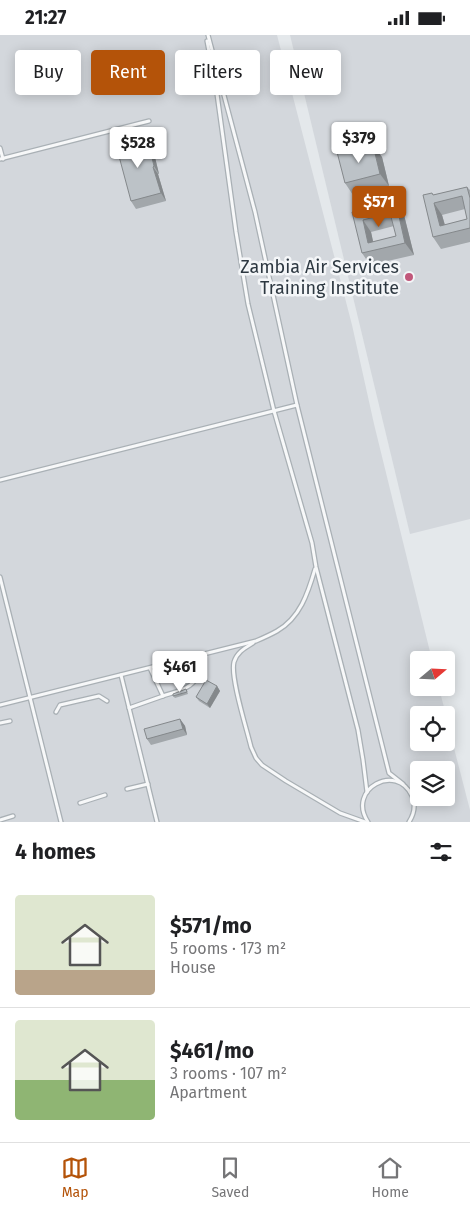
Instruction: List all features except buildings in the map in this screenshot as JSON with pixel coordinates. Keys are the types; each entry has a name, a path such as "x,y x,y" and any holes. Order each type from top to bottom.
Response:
{"lane":[{"path":"207,35 255,212 297,405 389,773 411,793 414,804 413,815 409,822"},
{"path":"207,35 248,304 274,411 312,543 316,567 358,731 367,792"},
{"path":"0,148 1,159 149,121"},
{"path":"0,479 297,405"},
{"path":"316,567 303,604 294,616 278,631 240,651 234,662 234,679 251,747 262,765 340,813 366,822"},
{"path":"0,577 62,822"},
{"path":"0,705 256,641"},
{"path":"129,707 190,685 198,676 204,654"},
{"path":"150,667 163,696"},
{"path":"121,675 157,822"},
{"path":"56,712 60,705 100,696 107,701"},
{"path":"0,723 10,721"},
{"path":"366,822 363,809 364,799 371,787 381,781 392,781 403,785"},
{"path":"128,789 148,784"},
{"path":"80,803 105,795"},
{"path":"0,819 13,816"}],"shaded area":[{"path":"0,35 277,35 281,50 270,50 270,95 293,95 352,325 374,424 430,651 410,651 410,696 441,696 444,706 410,706 410,751 455,751 470,810 470,822 0,822"},
{"name":"Zambia Air Services Training Institute","path":"290,35 470,35 470,519 410,534 304,95 341,95 341,50 294,50"}],"place":[{"name":"Zambia Air Services Training Institute","path":"409,277"}]}
